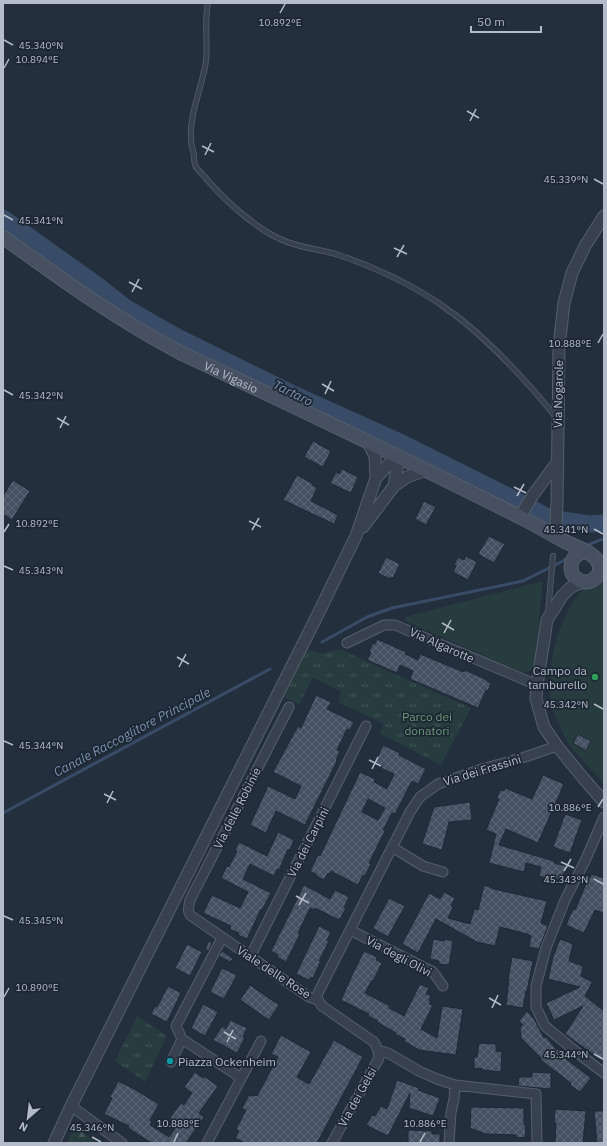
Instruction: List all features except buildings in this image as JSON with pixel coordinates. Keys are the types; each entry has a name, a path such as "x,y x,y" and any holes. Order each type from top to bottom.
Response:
{"main road":[{"name":"Via Vigasio","path":"3,237 88,298 156,340 426,470 522,514 554,537 597,557"},
{"name":"Via Vigasio","path":"554,537 582,577"},
{"path":"581,552 597,557 601,569 600,573 582,577 572,561 575,556 581,552"}],"street":[{"name":"Via Nogarole","path":"554,537 557,508 552,478 558,461 559,347 564,303 572,273 584,246 604,216"},
{"path":"54,1143 71,1106 356,536 376,478 375,456 368,442"},
{"path":"376,478 388,465 399,457"},
{"path":"394,486 399,457"},
{"path":"356,536 394,486 407,477 426,470"},
{"path":"522,514 533,495 552,478"},
{"path":"582,577 562,596 547,620 536,699 544,727 557,746 604,802"},
{"name":"Via Algarotte","path":"347,643 384,624 396,624 537,685"},
{"name":"Via delle Robinie","path":"188,910 190,900 289,707"},
{"name":"Via dei Carpini","path":"250,957 366,726"},
{"name":"Via dei Frassini","path":"318,1000 317,994 392,847 420,797 438,784 557,746"},
{"path":"604,817 585,861 565,900 546,948 536,986 536,1007 545,1026 604,1073"},
{"path":"392,847 423,866 444,872"},
{"name":"Viale delle Rose","path":"188,910 190,915 222,938 309,997 318,1000 322,1006 374,1042 378,1050 388,1053 419,1071 455,1085 536,1094 537,1143"},
{"name":"Via degli Olivi","path":"350,930 433,972 443,986"},
{"path":"222,938 176,1026 182,1039 241,1078"},
{"path":"171,1062 182,1039"},
{"path":"207,1143 261,1041"},
{"name":"Via dei Gelsi","path":"332,1143 379,1058 378,1050"},
{"path":"449,1143 455,1085"},
{"path":"71,1106 122,1143"}],"lane":[{"path":"208,3 206,11 207,45 205,62 192,123 190,140 196,167 212,186 243,214 256,225 280,240 339,255 360,263 388,275 434,300 474,329 502,355 558,419"},
{"path":"547,620 553,558"}],"green space":[{"path":"604,580 604,782 573,750 565,737 553,711 550,698 550,682 551,665 559,630 573,601 582,591"},
{"path":"543,581 534,665 531,670 524,673 405,621 405,617"},
{"name":"Parco dei donatori","path":"308,649 321,654 339,649 471,708 441,765 379,733 384,724 338,702 341,692 313,677 299,705 284,697"},
{"path":"137,1016 167,1036 145,1082 115,1061"},
{"path":"74,1126 97,1143 67,1143"}],"waterway":[{"name":"Tartaro","path":"3,218 97,285 126,308 177,337 291,393 402,443 546,516 588,524 604,523"},
{"name":"Canale Raccoglitore Principale","path":"585,546 604,539"},
{"name":"Canale Raccoglitore Principale","path":"322,642 367,617 392,608 523,581 569,557"},
{"name":"Canale Raccoglitore Principale","path":"3,813 270,669"}],"place":[{"name":"Campo da tamburello","path":"595,677"},
{"name":"Piazza Ockenheim","path":"170,1061"}]}
